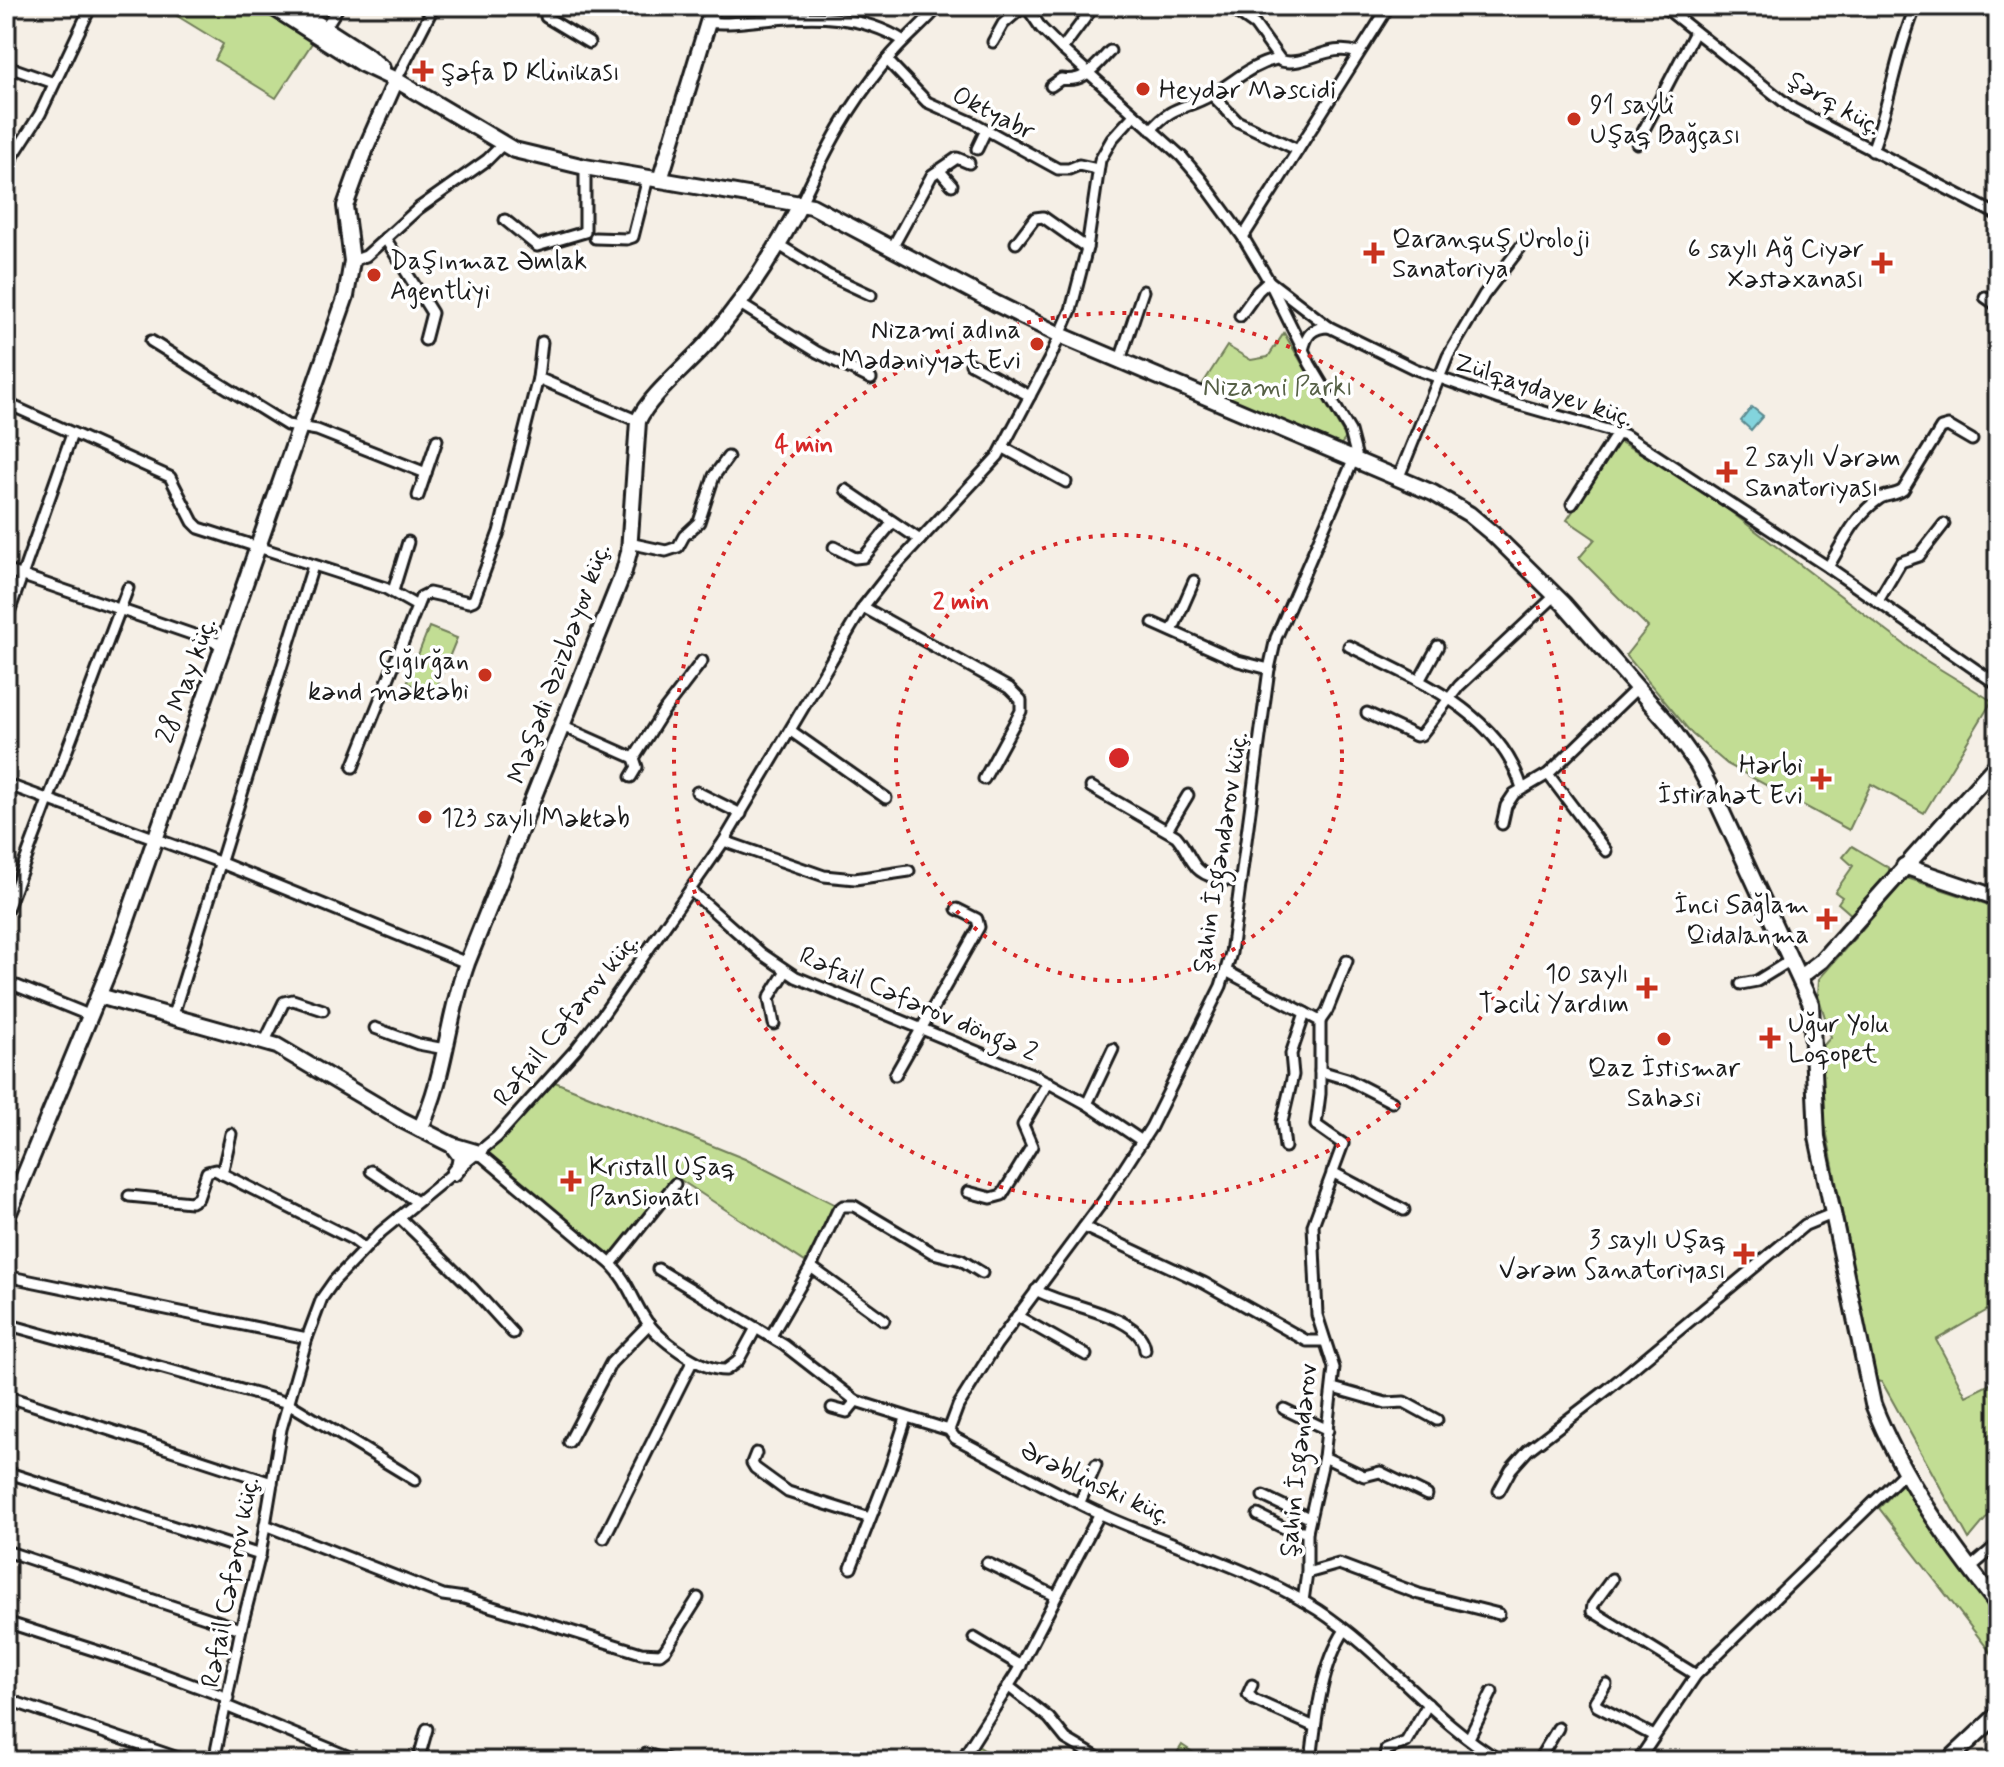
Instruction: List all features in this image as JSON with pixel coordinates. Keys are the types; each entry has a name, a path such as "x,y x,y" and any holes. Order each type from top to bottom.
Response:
{"main road":[{"path":"271,6 362,64 396,80 502,145 525,154 585,167 801,203 1060,335 1433,493 1469,514 1504,543 1556,595 1679,736 1702,772 1800,977 1812,1014 1815,1121 1868,1388 1885,1434 1906,1471 1998,1605"},
{"path":"290,6 366,55 396,80"},
{"path":"654,179 711,13"},
{"name":"28 May küç.","path":"6,1220 99,996 301,428 346,296 352,261 345,206 396,80"},
{"path":"638,421 650,403 700,352 740,304 779,245 801,203"},
{"name":"Məşədi Əzizbəyov küç.","path":"420,1129 435,1096 451,1016 467,963 624,571 638,421"},
{"path":"1800,977 1821,961 1998,763"},
{"path":"1904,866 1998,898"},
{"path":"99,996 265,1041 374,1105 452,1145 479,1153"},
{"path":"452,1145 461,1157 454,1173"},
{"path":"1948,1761 1998,1714"}],"street":[{"path":"6,167 40,114 91,6"},
{"path":"325,28 339,6"},
{"path":"396,80 434,6"},
{"path":"547,6 546,17 589,43"},
{"path":"691,6 711,13 722,24 796,17 846,18 881,29 904,41"},
{"path":"801,203 841,123 887,60 939,6"},
{"path":"993,42 1003,24 1025,6 1062,49 1190,165 1243,237 1269,281 1303,351 1350,431 1356,449 1355,460"},
{"path":"1062,49 1094,6"},
{"path":"1228,6 1262,32 1277,59"},
{"path":"1243,237 1388,6"},
{"name":"Şərq küç.","path":"1663,6 1793,109 1998,215"},
{"path":"1872,151 1883,121 1901,43 1916,6"},
{"path":"846,18 851,7"},
{"path":"1637,143 1695,32"},
{"path":"1151,130 1168,112 1212,95 1248,69 1277,59 1290,62 1339,49 1358,53"},
{"path":"1051,86 1061,79 1071,81 1088,74 1110,51"},
{"name":"Oktyabr","path":"887,60 927,102 1058,169 1079,165 1097,169"},
{"path":"6,66 54,83"},
{"path":"1212,95 1237,121 1298,150"},
{"path":"1097,169 1108,145 1134,115"},
{"path":"977,149 986,130"},
{"path":"352,261 366,256 419,208 487,160 502,145"},
{"path":"892,248 932,175 957,158 969,163"},
{"path":"505,220 537,246 585,232 585,167"},
{"name":"Rəfail Cəfərov küç.","path":"214,1761 241,1629 260,1555 288,1403 318,1306 329,1288 364,1248 497,1137 576,1049 724,841 863,607 1004,448 1073,304 1087,248 1097,169"},
{"path":"940,171 952,185"},
{"path":"595,238 633,237 654,179"},
{"path":"1016,243 1039,216 1048,219 1087,248"},
{"path":"385,238 432,313 425,340"},
{"path":"1398,479 1437,378 1470,317 1526,240"},
{"path":"779,245 828,275 871,295"},
{"path":"1240,316 1269,281"},
{"name":"Zülqaydayev küç.","path":"1269,281 1329,327 1437,378 1537,411 1618,432 1828,567 1998,685"},
{"path":"1120,360 1143,291"},
{"path":"1985,297 1998,306"},
{"path":"740,304 817,352 871,379"},
{"path":"1303,351 1305,340 1311,332 1329,327"},
{"path":"151,341 282,422 317,430 426,473"},
{"path":"353,767 421,597 429,593 469,602 474,600 499,532 538,378 542,342"},
{"path":"971,364 1030,396"},
{"path":"538,378 638,421"},
{"path":"6,403 170,477 199,528 393,591 417,606"},
{"path":"1828,567 1861,515 1881,498 1903,490 1941,428 1948,426 1972,440"},
{"path":"1572,504 1618,432"},
{"path":"6,621 72,434"},
{"path":"418,496 437,440"},
{"path":"1004,448 1066,482"},
{"path":"629,543 666,551 678,547 684,536 699,522 714,476 728,457"},
{"name":"Şahin İsgəndərov küç.","path":"949,1430 952,1418 973,1381 1112,1188 1142,1141 1161,1108 1226,971 1269,669 1283,621 1355,460"},
{"path":"846,490 920,540"},
{"path":"834,547 855,558 864,557 893,522"},
{"path":"1878,601 1901,562 1919,556 1944,524"},
{"path":"393,591 408,542"},
{"path":"172,1018 313,566"},
{"path":"6,570 223,645"},
{"path":"1172,631 1194,581"},
{"path":"6,912 128,588"},
{"path":"1367,713 1416,736 1421,735 1448,699 1556,595"},
{"path":"863,607 1009,688 1021,700 1021,711 984,779"},
{"path":"1153,623 1238,661 1269,669"},
{"path":"1349,646 1419,681 1448,699 1493,735 1514,764 1522,788"},
{"path":"1419,681 1438,646"},
{"path":"634,758 663,712 702,661"},
{"path":"1502,824 1509,799 1548,774 1638,687"},
{"path":"562,726 634,758 637,767 631,777"},
{"path":"791,731 886,798"},
{"path":"1548,774 1606,851"},
{"path":"6,784 219,862 467,963"},
{"path":"1091,787 1167,830 1183,844 1197,869 1205,874 1241,882"},
{"path":"697,792 741,814"},
{"path":"1167,830 1188,795"},
{"path":"724,841 824,876 855,879 909,871"},
{"name":"Rəfail Cəfərov döngə 2","path":"691,891 736,932 808,984 1048,1082 1142,1141"},
{"path":"895,1075 979,927 977,919 957,909"},
{"path":"1741,984 1757,981 1791,960"},
{"path":"1226,971 1320,1021 1347,961"},
{"path":"774,1024 769,998 786,971"},
{"path":"17,986 91,1016"},
{"path":"265,1041 284,1002 293,1000 323,1010"},
{"path":"1285,1147 1282,1122 1293,1075 1291,1054 1305,1013"},
{"name":"Şahin İsgəndərov","path":"1303,1601 1307,1532 1324,1457 1333,1388 1332,1357 1317,1315 1313,1239 1315,1214 1343,1144 1316,1125 1320,1021"},
{"path":"375,1028 418,1044 445,1049"},
{"path":"1087,1104 1113,1049"},
{"path":"1320,1071 1347,1079 1392,1102"},
{"path":"968,1192 991,1198 1002,1195 1029,1153 1031,1140 1023,1125 1048,1082"},
{"path":"222,1174 231,1134"},
{"path":"479,1153 611,1264 629,1285 649,1324 693,1360 710,1368 726,1370 738,1361 756,1328"},
{"path":"129,1196 191,1202 198,1198 207,1172 215,1170 352,1239 364,1248"},
{"path":"371,1171 417,1202"},
{"path":"1332,1172 1404,1210"},
{"path":"611,1264 675,1184"},
{"path":"771,1336 811,1267 838,1210 848,1204 933,1253 961,1260 982,1273"},
{"path":"1499,1491 1511,1469 1528,1450 1608,1389 1805,1225 1832,1214"},
{"path":"399,1217 513,1333"},
{"path":"1084,1227 1204,1283 1307,1341 1325,1341"},
{"path":"811,1267 884,1320"},
{"name":"Ərəblinski küç.","path":"658,1269 771,1336 856,1401 949,1430 955,1438 1100,1513 1216,1559 1303,1601 1345,1630 1428,1704 1501,1761"},
{"path":"6,1276 307,1338"},
{"path":"1036,1290 1054,1300 1127,1324 1142,1335 1145,1350"},
{"path":"1017,1316 1086,1355"},
{"path":"6,1324 288,1403 415,1480"},
{"path":"569,1442 611,1363 620,1350 649,1324"},
{"path":"604,1538 693,1360"},
{"path":"1333,1388 1386,1403 1404,1402 1437,1420"},
{"path":"6,1396 272,1483"},
{"path":"832,1408 847,1412 856,1401"},
{"path":"1284,1409 1328,1430"},
{"path":"851,1568 906,1418"},
{"path":"756,1453 752,1463 755,1468 788,1492 870,1518"},
{"path":"1324,1457 1364,1476 1380,1472 1427,1495"},
{"path":"1080,1502 1096,1465"},
{"path":"1638,1761 1696,1675 1906,1471"},
{"path":"6,1472 260,1555"},
{"path":"1263,1496 1309,1518"},
{"path":"961,1761 1021,1666 1100,1513"},
{"path":"1258,1515 1284,1528 1307,1532"},
{"path":"265,1525 443,1595 464,1598 641,1653 660,1654 665,1650 698,1598"},
{"path":"1970,1568 1998,1544"},
{"path":"6,1551 241,1629"},
{"path":"987,1563 1056,1596"},
{"path":"1307,1573 1345,1565 1419,1594 1499,1614"},
{"path":"1612,1579 1592,1611 1696,1675"},
{"path":"6,1622 125,1660 359,1761"},
{"path":"1311,1761 1315,1727 1333,1655 1345,1630"},
{"path":"974,1638 1021,1666"},
{"path":"1606,1684 1595,1701 1597,1706 1654,1736"},
{"path":"1252,1685 1248,1694 1254,1700 1315,1727"},
{"path":"1008,1686 1049,1718 1066,1739 1098,1758"},
{"path":"1469,1738 1492,1692"},
{"path":"6,1699 187,1761"},
{"path":"1384,1761 1386,1750 1406,1742 1428,1704"},
{"path":"1538,1761 1558,1728"},
{"path":"418,1761 427,1729"},
{"path":"646,1754 672,1761"}],"green space":[{"path":"161,6 260,6 314,40 276,98 215,60 223,44"},
{"name":"Nizami Parkı","path":"1284,333 1346,438 1338,448 1202,385 1227,346 1251,360 1268,357"},
{"path":"1620,442 1714,499 1922,658 1992,701 1924,813 1871,784 1849,830 1727,764 1692,734 1626,655 1648,627 1579,558 1595,539 1567,520"},
{"path":"429,627 457,638 434,694 407,683"},
{"path":"1852,846 1889,868 1889,875 1853,916 1838,903 1842,897 1835,892 1853,866 1843,857"},
{"path":"1907,878 1998,908 1998,1304 1936,1340 1966,1396 1998,1380 1998,1513 1993,1510 1969,1539 1882,1382 1875,1381 1822,1109 1823,1046 1831,1037 1818,995 1819,979"},
{"path":"555,1082 745,1159 836,1205 805,1262 676,1177 612,1256 487,1154"},
{"path":"1903,1483 1998,1619 1998,1662 1879,1508"},
{"path":"1182,1745 1206,1761 1172,1761"},
{"path":"978,1746 1001,1761 968,1761"}],"water":[{"path":"1752,407 1763,416 1751,430 1741,421"}],"place":[{"name":"Şəfa D Klinikası","path":"423,71"},
{"name":"Heydər Məscidi","path":"1143,89"},
{"name":"91 sayli Uşaq Bağçası","path":"1574,119"},
{"name":"Qaranquş Uroloji Sanatoriya","path":"1374,253"},
{"name":"6 saylı Ağ Ciyər Xəstəxanası","path":"1882,263"},
{"name":"Daşınmaz Əmlak Agentliyi","path":"374,275"},
{"name":"Nizami adına Mədəniyyət Evi","path":"1037,344"},
{"name":"2 saylı Vərəm Sanatoriyası","path":"1727,472"},
{"name":"Çığırğan kənd məktəbi","path":"485,675"},
{"name":"Hərbi İstirahət Evi","path":"1821,779"},
{"name":"123 saylı Məktəb","path":"425,817"},
{"name":"İnci Sağlam Qidalanma","path":"1827,919"},
{"name":"10 saylı Təcili Yardım","path":"1647,988"},
{"name":"Uğur Yolu Loqopet","path":"1770,1038"},
{"name":"Qaz İstismar Sahəsi","path":"1664,1039"},
{"name":"Kristall Uşaq Pansionatı","path":"571,1181"},
{"name":"3 saylı Uşaq Vərəm Sanatoriyası","path":"1744,1254"}]}
